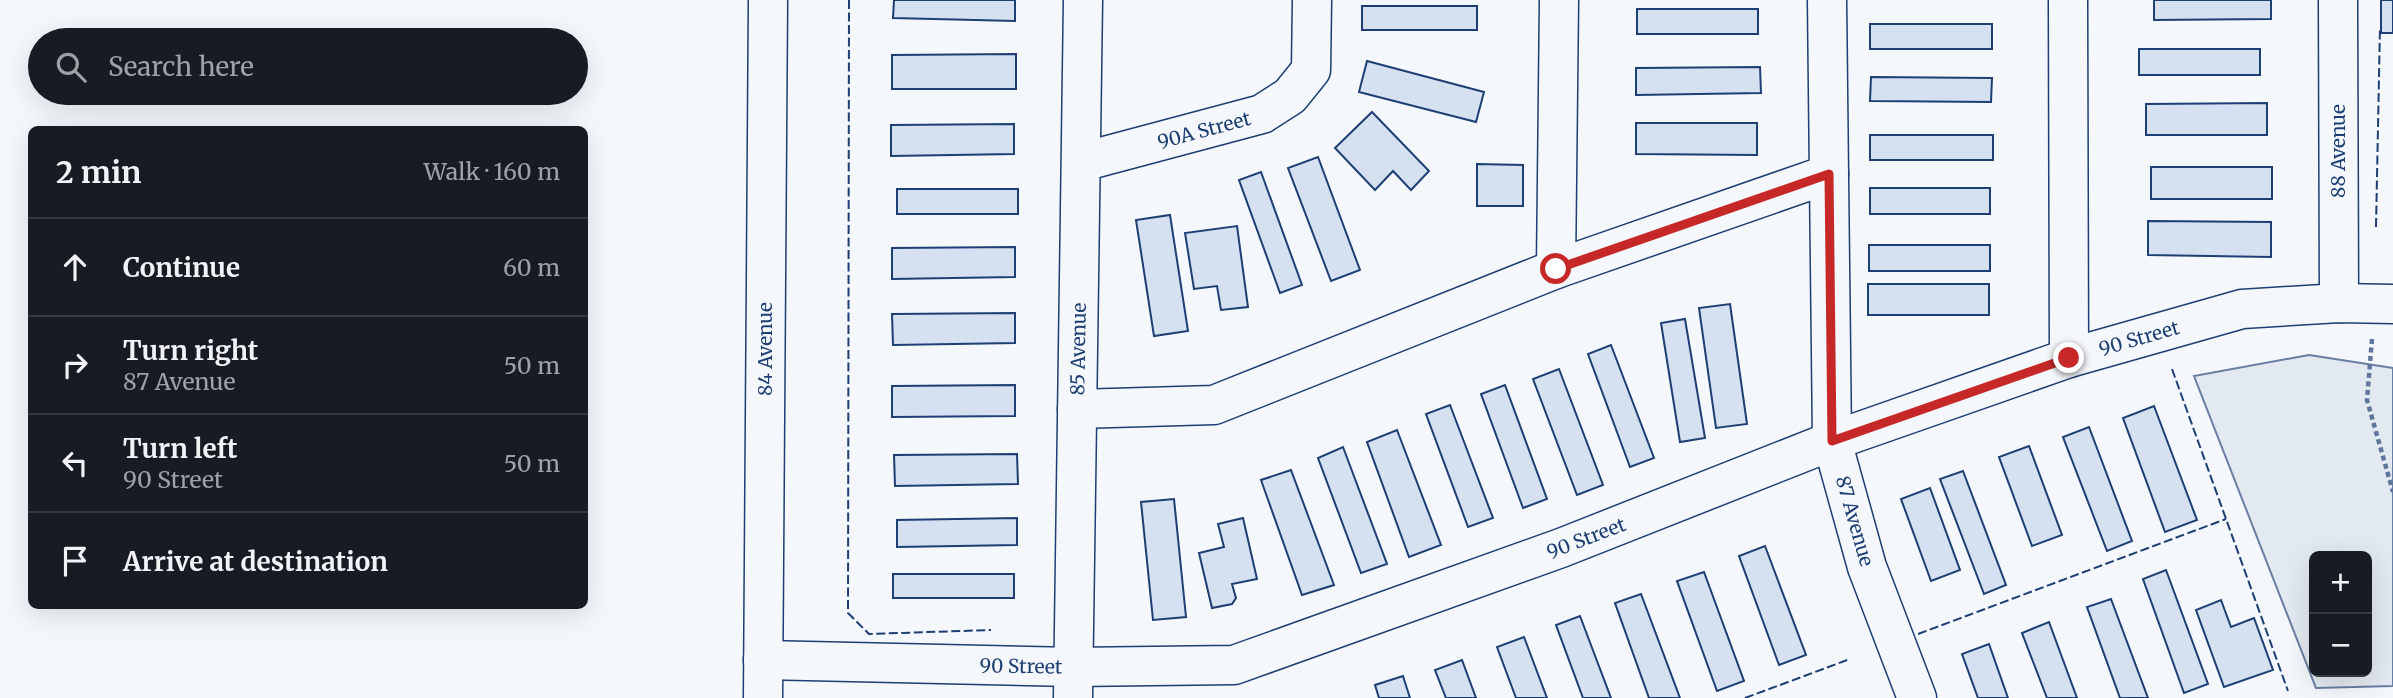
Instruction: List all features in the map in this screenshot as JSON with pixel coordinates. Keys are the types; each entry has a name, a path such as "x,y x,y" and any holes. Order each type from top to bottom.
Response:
{"street":[{"name":"84 Avenue","path":"763,698 768,0"},
{"name":"85 Avenue","path":"1073,682 1083,0"},
{"name":"90A Street","path":"1082,162 1262,114 1290,96 1311,70 1312,0"},
{"path":"1556,269 1559,0"},
{"name":"87 Avenue","path":"1827,0 1832,441 1867,567 1917,698"},
{"path":"2068,0 2069,358"},
{"name":"88 Avenue","path":"2338,0 2369,303"},
{"path":"1077,409 1214,405 1556,269 1829,174"},
{"name":"90 Street","path":"763,660 1073,682 1234,665 1561,548 1832,441 2069,358 2242,309 2369,303"}],"path":[{"path":"2369,303 2367,400 2393,492"}],"shaded area":[{"path":"2309,355 2393,368 2393,686 2316,688 2312,677 2372,677 2372,551 2309,551 2309,670 2194,376"}],"building":[{"path":"894,0 1015,0 1015,21 893,18"},
{"path":"2154,0 2271,0 2271,19 2154,20"},
{"path":"2381,0 2393,0 2393,33 2381,33"},
{"path":"1362,6 1477,6 1477,30 1362,30"},
{"path":"1637,9 1758,9 1758,34 1637,34"},
{"path":"1870,24 1992,24 1992,49 1870,49"},
{"path":"2139,49 2260,49 2260,75 2139,75"},
{"path":"1016,54 1016,89 892,89 892,55"},
{"path":"1367,61 1484,92 1476,122 1359,92"},
{"path":"1760,67 1761,93 1636,95 1636,68"},
{"path":"1871,77 1992,78 1991,102 1870,101"},
{"path":"2267,103 2267,135 2146,135 2146,104"},
{"path":"1372,112 1429,171 1411,190 1393,171 1375,190 1335,148"},
{"path":"1636,123 1757,123 1757,155 1636,154"},
{"path":"1014,124 1014,154 891,156 891,125"},
{"path":"1870,135 1993,135 1993,160 1870,160"},
{"path":"1318,157 1360,270 1331,281 1288,168"},
{"path":"1477,164 1523,165 1523,206 1477,206"},
{"path":"2151,167 2272,167 2272,199 2151,199"},
{"path":"1261,172 1302,285 1280,293 1239,180"},
{"path":"1870,188 1990,188 1990,214 1870,214"},
{"path":"897,189 1018,189 1018,214 897,214"},
{"path":"1170,215 1188,331 1154,336 1136,220"},
{"path":"2148,221 2271,222 2271,257 2148,255"},
{"path":"1237,226 1248,307 1221,310 1217,286 1194,289 1185,233"},
{"path":"1869,245 1990,245 1990,271 1869,271"},
{"path":"1015,247 1015,277 892,279 892,248"},
{"path":"1868,284 1989,284 1989,315 1868,315"},
{"path":"1730,304 1747,424 1716,428 1699,308"},
{"path":"1015,313 1015,343 893,345 892,314"},
{"path":"1685,319 1705,438 1680,442 1661,323"},
{"path":"1611,345 1654,458 1630,467 1588,354"},
{"path":"1559,369 1603,485 1577,495 1533,379"},
{"path":"1015,385 1015,416 892,417 892,386"},
{"path":"1505,385 1547,499 1523,508 1481,394"},
{"path":"1450,405 1493,518 1468,527 1426,414"},
{"path":"2154,406 2197,520 2165,532 2123,418"},
{"path":"2089,427 2132,541 2107,551 2063,437"},
{"path":"1397,430 1441,545 1409,557 1367,442"},
{"path":"2029,446 2062,535 2032,546 1999,457"},
{"path":"1343,447 1387,564 1361,573 1318,458"},
{"path":"1017,454 1018,484 895,486 894,455"},
{"path":"1291,470 1334,585 1302,595 1261,480"},
{"path":"1963,471 2006,585 1984,594 1940,479"},
{"path":"1930,488 1960,570 1931,581 1901,499"},
{"path":"1174,499 1186,617 1153,620 1141,502"},
{"path":"1017,518 1017,545 897,547 897,520"},
{"path":"1243,518 1257,579 1232,584 1236,598 1232,604 1212,608 1199,553 1224,547 1218,524"},
{"path":"1765,546 1806,655 1779,665 1739,556"},
{"path":"2166,570 2208,684 2184,693 2143,579"},
{"path":"1704,572 1744,681 1717,691 1677,581"},
{"path":"893,574 1014,574 1014,598 893,598"},
{"path":"1641,594 1680,698 1649,698 1615,603"},
{"path":"2111,599 2148,698 2120,698 2087,607"},
{"path":"2221,600 2231,627 2254,618 2273,670 2224,687 2196,610"},
{"path":"1580,616 1611,698 1583,698 1556,625"},
{"path":"2049,622 2077,698 2047,698 2022,633"},
{"path":"1524,637 1547,698 1516,698 1497,647"},
{"path":"1989,644 2008,698 1978,698 1962,654"},
{"path":"1462,660 1476,698 1446,698 1435,670"},
{"path":"1403,676 1410,698 1379,698 1375,685"}],"fence":[{"path":"849,0 848,613 869,634 991,630"},
{"path":"2376,227 2380,27"},
{"path":"2172,369 2288,691"},
{"path":"1918,634 2226,519"},
{"path":"1745,698 1850,659"}],"route":[{"path":"1556,269 1829,174 1832,441 2069,358"}]}
